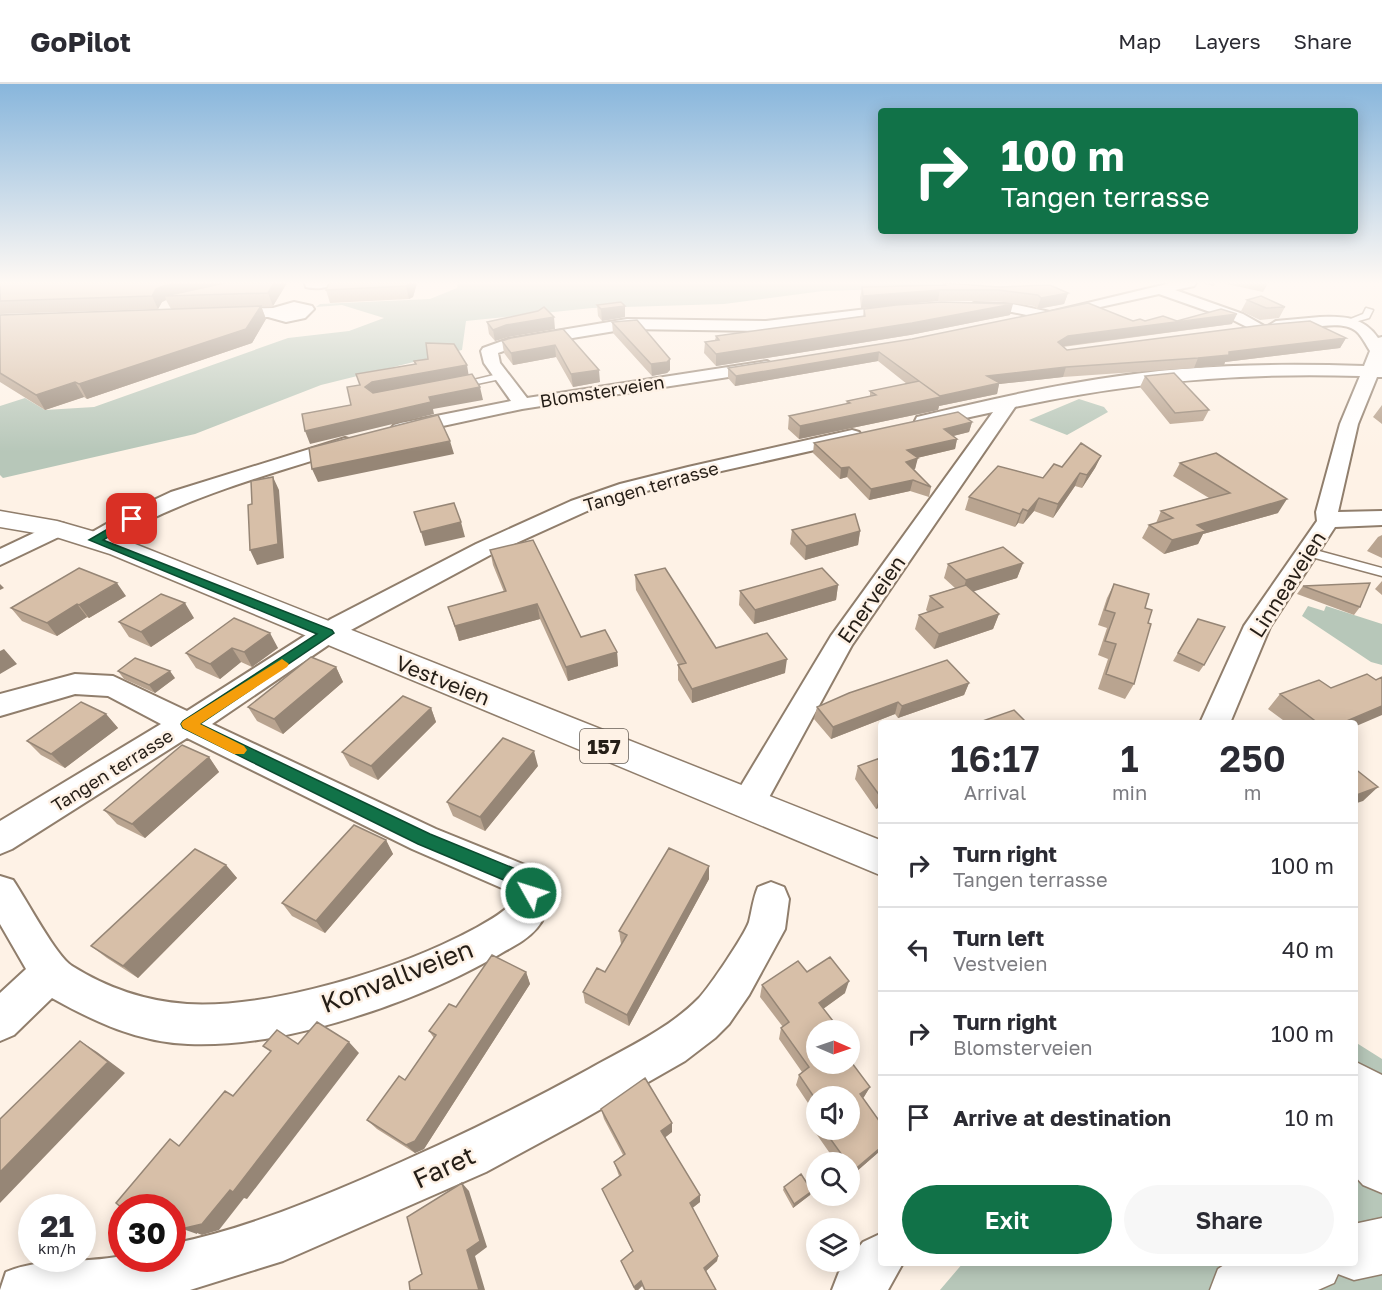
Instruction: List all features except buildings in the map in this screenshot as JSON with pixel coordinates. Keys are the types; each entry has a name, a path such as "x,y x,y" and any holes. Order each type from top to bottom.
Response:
{"main road":[{"name":"Vestveien","path":"0,519 95,540 878,857"},
{"path":"1358,1088 1382,1103"},
{"path":"1358,1139 1382,1166"},
{"path":"1358,1251 1382,1246"},
{"path":"1239,1290 1253,1280 1303,1266"}],"street":[{"path":"522,404 492,363 489,351 532,339"},
{"name":"Linneaveien","path":"1216,720 1257,626 1328,521 1330,502 1349,424 1357,402 1377,371 1380,345"},
{"name":"Blomsterveien","path":"386,433 522,404 790,362"},
{"name":"Tangen terrasse","path":"0,839 168,734 189,724 327,633 484,549 579,506 628,489 695,471 888,428 1084,388 1177,375 1305,370 1377,371"},
{"name":"Enerveien","path":"748,804 840,642 1007,405"},
{"path":"95,540 142,513 179,496 357,440"},
{"path":"1328,521 1382,518"},
{"path":"0,547 44,527"},
{"path":"0,558 44,527"},
{"name":"Konvallveien","path":"0,705 75,684 113,686 424,839 517,878 527,885 531,893 531,904 521,918 508,928 464,955 411,977 330,1005 276,1018 204,1024 168,1023 111,1008 86,996 50,973 0,892"},
{"name":"Faret","path":"24,1290 107,1284 209,1262 283,1237 470,1156 566,1106 670,1046 701,1024 715,1010 766,929 771,899"},
{"path":"0,1021 50,973"},
{"path":"857,1290 878,1262"}],"lane":[{"path":"444,387 502,376"},
{"path":"1308,552 1382,572"}],"green space":[{"path":"284,339 463,339 462,350 321,385 195,434 3,478 0,475 0,406 25,398 45,410 94,407"},
{"path":"1079,399 1104,407 1108,412 1067,435 1029,420"},
{"path":"1308,606 1324,611 1326,606 1382,624 1382,665 1371,662 1302,616"},
{"path":"1358,1044 1382,1059 1382,1290 940,1290 960,1266 1358,1266"}],"slow traffic":[{"path":"239,750 189,724 282,664"}],"route":[{"path":"132,519 95,540 120,548 327,633 189,724 424,839 517,878 527,885 531,893"}]}
